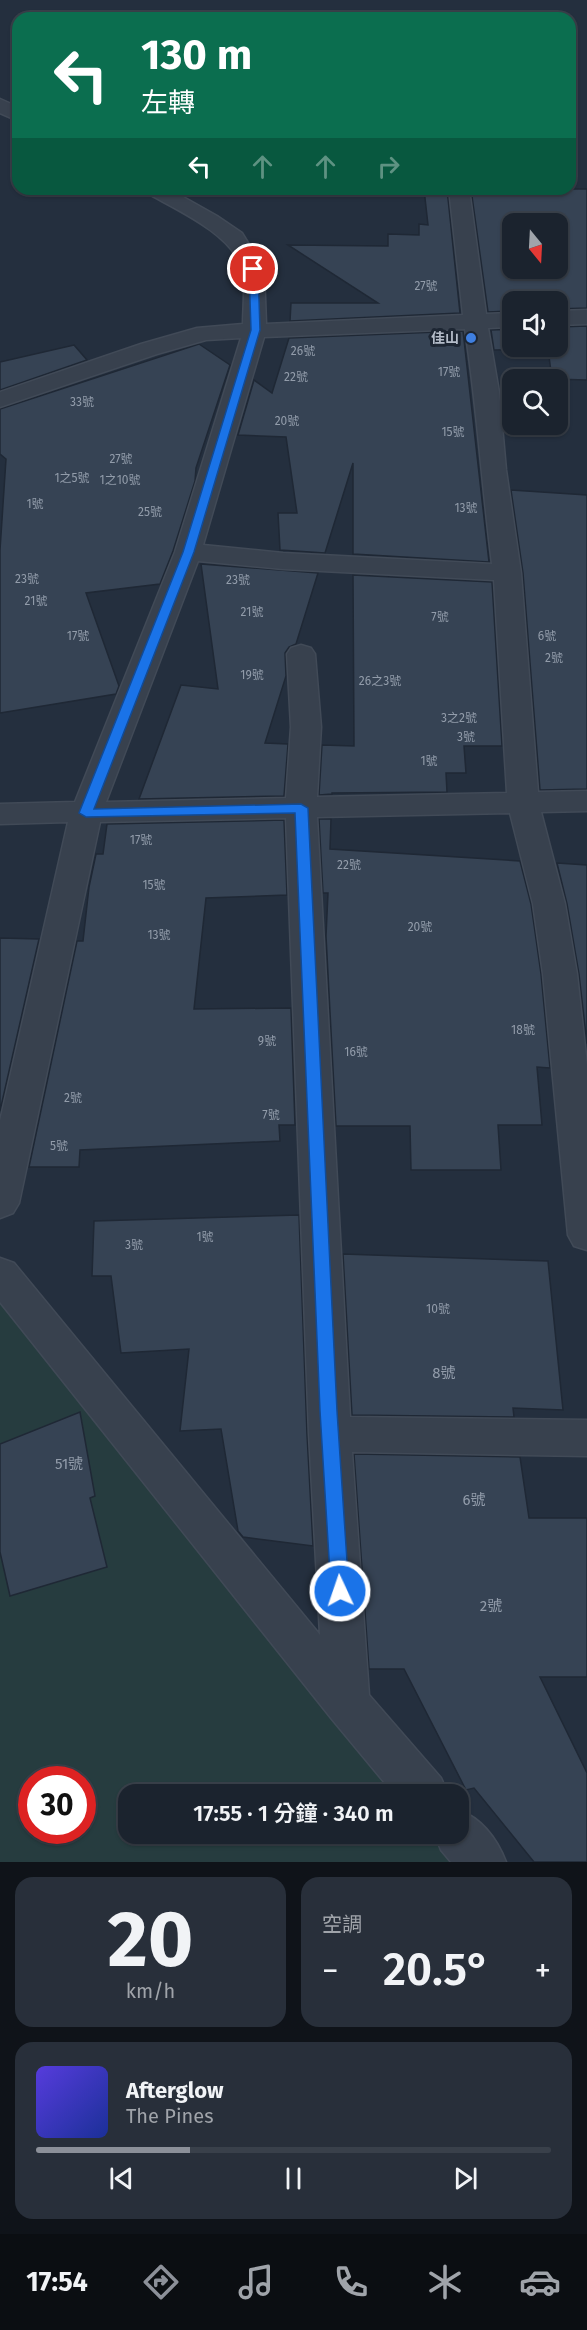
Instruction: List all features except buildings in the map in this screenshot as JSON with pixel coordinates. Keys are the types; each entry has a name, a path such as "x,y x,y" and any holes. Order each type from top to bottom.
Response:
{"street":[{"path":"0,1203 86,813 189,552 255,330 253,269 234,238 210,220 165,195"},
{"path":"460,195 475,321 487,392 507,573 523,802 549,904 560,974 587,1235"},
{"path":"568,318 587,317"},
{"path":"0,400 149,349 205,333 502,320"},
{"path":"189,552 283,561 507,573"},
{"path":"301,654 306,727 301,808 330,1434 347,1703"},
{"path":"0,814 587,801"},
{"path":"0,1274 347,1703 416,1784"},
{"path":"330,1434 587,1438"},
{"path":"467,1844 482,1862"}],"green space":[{"path":"0,1286 407,1784 118,1784 118,1844 455,1844 468,1862 0,1862"}],"place":[{"name":"佳山","path":"471,338"}],"route":[{"path":"253,269 255,330 189,552 86,813 301,808 329,1411 340,1591"}]}
